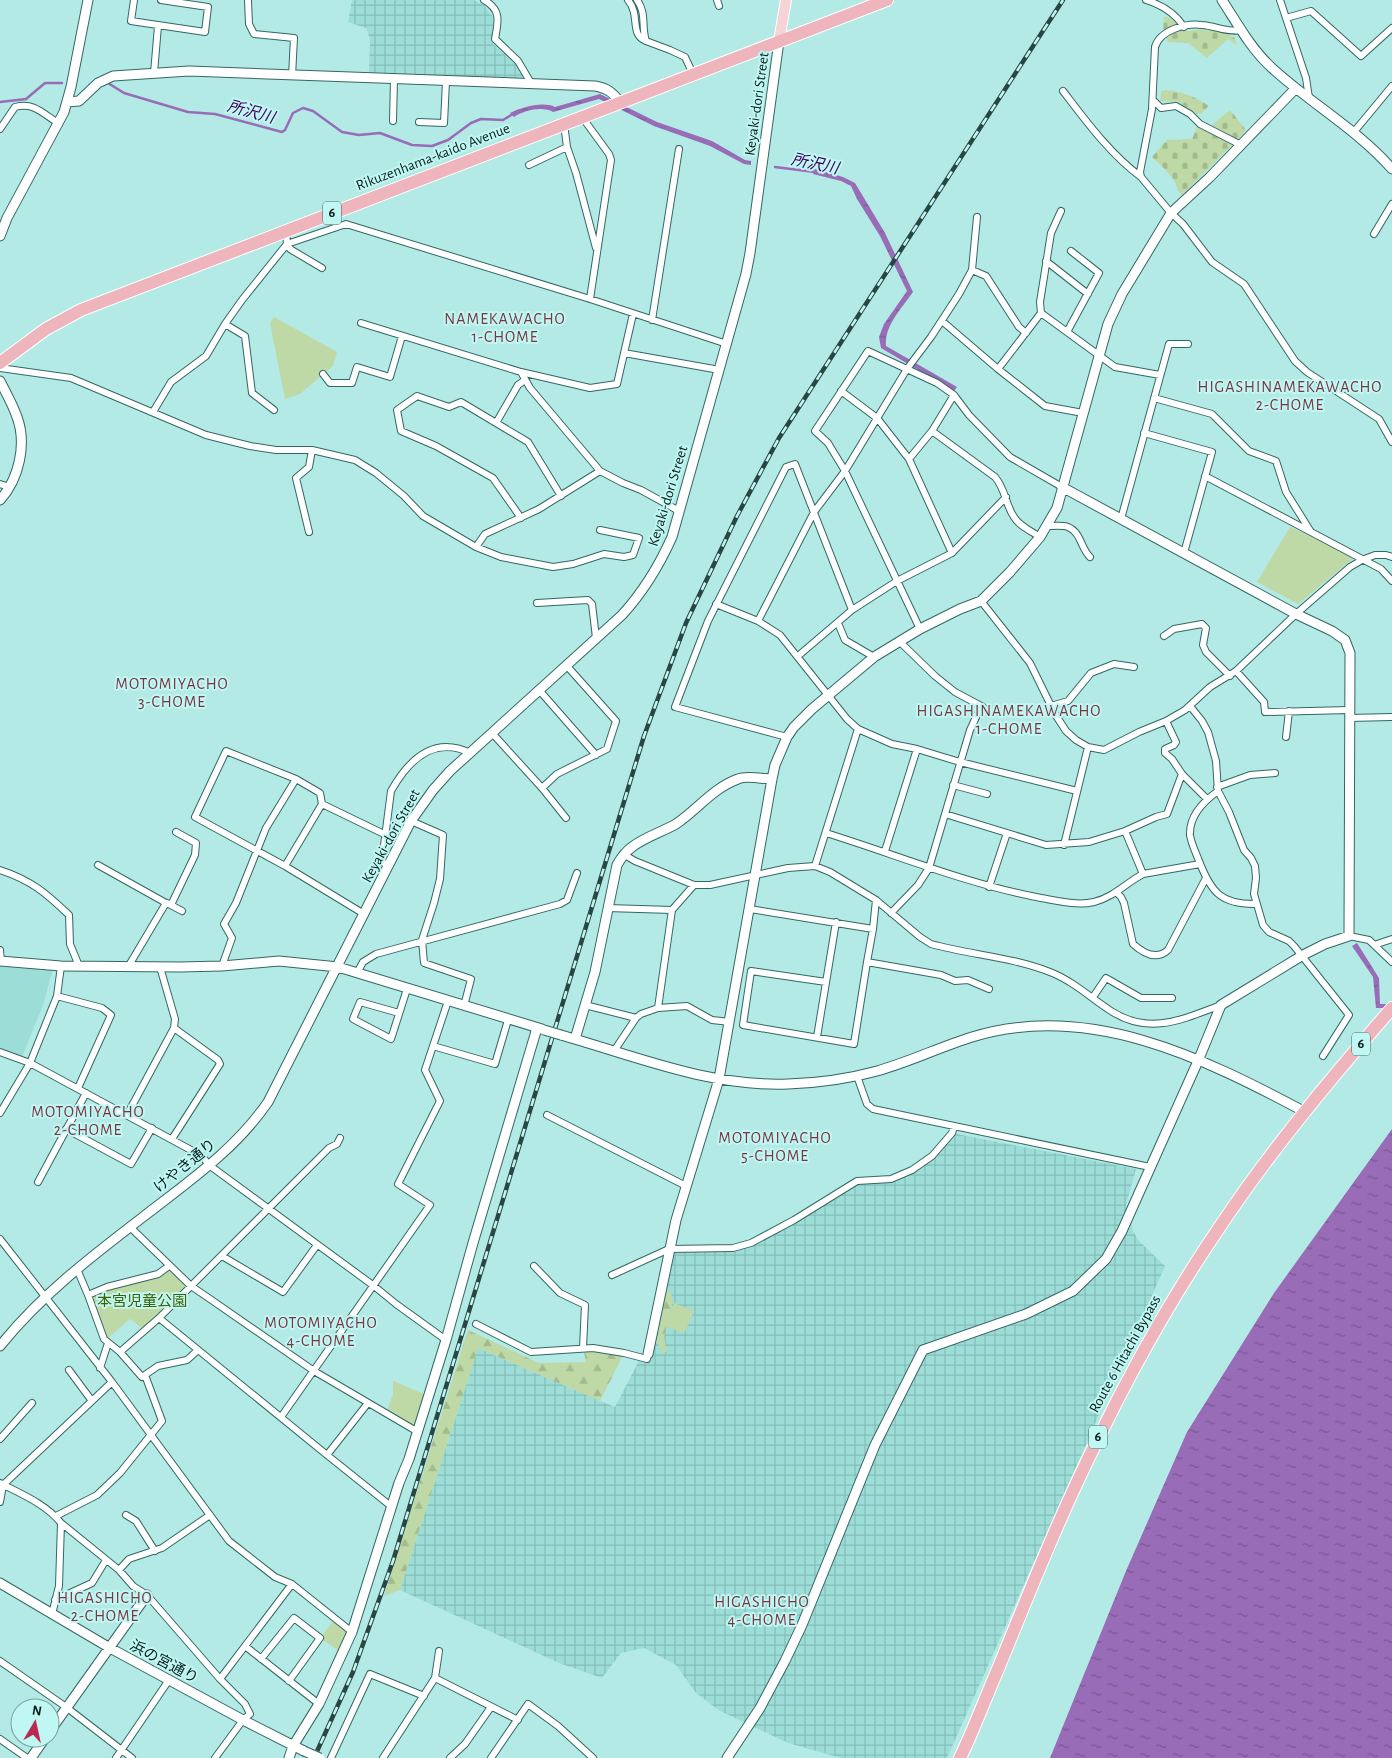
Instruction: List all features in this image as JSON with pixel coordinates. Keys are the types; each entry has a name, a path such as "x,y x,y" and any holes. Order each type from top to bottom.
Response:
{"highway":[{"name":"Rikuzenhama-kaido Avenue","path":"0,362 46,329 81,310 887,0"},
{"name":"Route 6 Hitachi Bypass","path":"960,1758 1066,1507 1117,1400 1168,1310 1203,1251 1246,1188 1304,1112 1392,1008"}],"main road":[{"path":"779,42 786,0"}],"street":[{"path":"0,236 7,218 58,123 67,102 88,0"},
{"path":"134,0 131,21 205,32 208,7 161,0"},
{"path":"248,0 250,24 254,34 294,38 292,76"},
{"path":"484,0 494,3 498,19 495,39 518,61 531,83"},
{"path":"628,0 633,6 636,16 637,34 640,38 685,57 693,74"},
{"path":"637,0 643,9 643,33 646,41"},
{"path":"1146,0 1157,4 1177,17 1184,27"},
{"path":"1222,0 1261,57 1296,88 1353,133 1392,169"},
{"path":"1280,0 1306,78 1309,98"},
{"path":"1286,18 1311,11 1361,56 1392,28"},
{"path":"1141,177 1140,172 1153,100 1155,47 1157,41 1164,34 1184,27 1201,25 1234,32 1242,30"},
{"path":"154,73 158,26"},
{"name":"Keyaki-dori Street","path":"338,967 412,821 433,790 470,753 622,615 649,582 664,554 679,512 727,344 750,253 779,42"},
{"path":"67,102 79,101 98,83 113,76 218,72 604,87 612,92 620,102"},
{"path":"393,121 394,79"},
{"path":"419,122 444,123 446,81"},
{"path":"1353,133 1392,86"},
{"path":"476,1324 531,1352 593,1348 647,1359 676,1220 719,1079 772,779 775,766 787,737 794,727 828,696 874,658 920,629 981,601 1010,572 1040,537 1054,514 1108,324 1122,294 1171,213 1296,88"},
{"path":"1063,91 1088,124 1130,169 1141,177 1171,213 1183,224 1212,262 1244,284 1295,361 1307,372 1380,418 1392,442"},
{"path":"1153,100 1161,108 1176,106 1190,114 1200,124 1241,145"},
{"path":"0,129 15,107 26,104 34,107 58,123"},
{"path":"582,117 609,154 611,160 590,299"},
{"path":"564,124 567,147 576,173 596,251"},
{"path":"529,165 567,147"},
{"path":"652,320 679,149"},
{"path":"1374,234 1392,204"},
{"path":"998,369 1041,313 1040,302 1050,234 1061,211"},
{"path":"758,621 814,512 845,471 907,369 960,294 972,270 976,217"},
{"path":"153,412 171,382 206,356 242,300 288,244 346,224 590,299 727,344"},
{"path":"286,231 290,248 322,268"},
{"path":"1067,332 1099,273 1071,250"},
{"path":"1046,261 1088,294"},
{"path":"972,270 986,276 1019,327 1026,333"},
{"path":"1041,313 1116,367 1160,375"},
{"path":"361,323 521,372 590,388 617,384 633,314"},
{"path":"942,321 1045,406 1083,413"},
{"path":"225,324 245,336 252,393 274,410"},
{"path":"324,374 330,383 352,383 357,367 390,377 402,336"},
{"path":"1121,519 1168,344 1188,344"},
{"path":"920,629 845,471 828,443 815,431 868,351 937,383 954,395 969,415 1010,457 1296,614 1332,631 1345,640 1350,653 1349,936"},
{"path":"624,353 714,369 719,372"},
{"path":"0,368 71,378 206,435 276,450 312,450 355,460 390,484 423,516 476,547 501,558 552,567 573,564 604,554 624,557 633,555 639,538 600,530"},
{"path":"521,372 530,388 600,471 623,484 641,490 679,512"},
{"path":"496,423 518,385 525,380"},
{"path":"0,382 17,418 20,441 20,458 10,487 0,500"},
{"path":"841,391 877,418 909,459 952,553"},
{"path":"909,459 932,432 954,395"},
{"path":"520,518 493,478 436,446 401,431 397,410 417,396 449,407 461,402 528,442 561,496"},
{"path":"1154,398 1212,414 1249,451 1276,461 1286,492 1311,532"},
{"path":"932,432 995,477 1002,485 1014,517 1022,526 1040,537"},
{"path":"1144,433 1212,452 1184,553"},
{"path":"309,532 296,478 308,467 312,450"},
{"path":"787,737 675,707 708,621 786,467 795,464 852,610"},
{"path":"476,547 485,534 561,496 600,471"},
{"path":"1205,476 1381,569 1392,581"},
{"path":"0,484 10,487"},
{"path":"798,656 852,610 897,581 952,553 1006,497"},
{"path":"1047,526 1068,526 1076,532 1085,552 1090,557"},
{"path":"981,601 1030,663 1066,731 1088,747 1104,750 1166,721 1190,706 1210,687 1236,671 1296,614 1350,567 1375,555 1392,557"},
{"path":"538,603 588,600 592,604 596,638"},
{"path":"716,604 758,621 780,635 847,719 858,729 892,744 1077,791"},
{"path":"838,623 845,640 874,658"},
{"path":"1164,636 1174,629 1202,624 1206,628 1203,645 1206,652 1230,676"},
{"path":"891,913 918,884 929,868 970,730 983,707 955,692 935,676 899,641"},
{"path":"1052,706 1068,701 1091,673 1114,664 1134,667"},
{"path":"542,788 556,774 607,749 616,721 566,665"},
{"path":"1236,671 1264,702 1265,712 1290,711 1392,717"},
{"path":"539,690 596,754"},
{"path":"1190,706 1202,720 1208,732 1216,761 1217,789 1244,850 1255,866 1254,894 1263,925 1269,932 1289,941 1303,955 1349,1015 1324,1056"},
{"path":"1286,738 1290,711"},
{"path":"1166,721 1176,742 1165,749 1165,753 1207,800"},
{"path":"815,866 858,729"},
{"path":"492,733 542,788 566,818"},
{"path":"1064,845 1088,747"},
{"path":"388,867 382,861 391,791 412,762 422,754 433,749 461,749 470,753"},
{"path":"885,851 917,749"},
{"path":"285,866 322,804 320,793 296,779 226,751 196,817 285,866 364,914"},
{"path":"1257,904 1245,904 1228,900 1218,895 1206,878 1190,836 1198,809 1217,789 1250,775 1275,773"},
{"path":"944,814 1046,845 1089,842 1125,831 1156,816 1168,814 1182,774"},
{"path":"575,1039 595,972 617,864 623,854 632,847 682,820 696,810 721,786 740,778 772,779"},
{"path":"222,966 232,938 224,924 236,903 273,815 296,779"},
{"path":"953,785 987,794"},
{"path":"322,804 384,834"},
{"path":"412,821 443,835 440,879 422,940 424,963 471,979 464,1006"},
{"path":"1125,831 1144,874"},
{"path":"128,967 169,904 195,855 196,843 176,832"},
{"path":"826,833 989,886 1072,904 1093,902 1116,893 1144,874 1200,864"},
{"path":"989,886 1007,833"},
{"path":"623,854 635,861 694,885 710,885 788,868 815,866 830,872 876,900 931,944 1014,960 1033,966 1070,982 1113,1012 1143,1023 1167,1024 1221,1005 1303,955 1325,944 1349,936 1369,940 1392,962"},
{"path":"98,865 182,910"},
{"path":"0,870 18,876 46,892 69,915 70,944 79,966"},
{"path":"357,973 369,957 422,940 560,904 567,900 577,874"},
{"path":"1116,893 1124,903 1133,944 1145,953 1155,956 1163,955 1168,950 1206,878"},
{"path":"658,1008 672,910 694,885"},
{"path":"826,982 751,971 743,1025 854,1044 874,929 876,900"},
{"path":"607,908 672,910"},
{"path":"750,909 874,929"},
{"path":"817,1037 836,922"},
{"path":"1374,944 1392,939"},
{"path":"0,950 1,961 61,966 222,966 279,961 338,967 685,1072 744,1083 806,1083 857,1076 896,1065 972,1036 993,1031 1059,1025 1102,1029 1153,1043 1198,1061 1250,1084 1304,1112"},
{"path":"867,962 941,975 955,980 968,980 989,989"},
{"path":"0,1113 30,1062 57,996 61,966"},
{"path":"127,1115 174,1028 175,1019 160,967"},
{"name":"けやき通り","path":"0,1346 44,1297 210,1165 237,1141 268,1102 338,967"},
{"path":"1093,997 1106,978 1141,998 1172,998"},
{"path":"399,1014 360,1002 353,1020 391,1039 399,1014 407,989"},
{"path":"57,996 102,1008 111,1015 78,1088"},
{"path":"281,1417 430,1205 398,1184 440,1101 426,1070 448,1001"},
{"path":"585,1005 636,1018"},
{"path":"727,1758 760,1708 785,1661 802,1625 875,1445 923,1350 1026,1314 1073,1291 1106,1259 1122,1231 1221,1005"},
{"path":"614,1050 636,1018 641,1014 658,1008 687,1006 712,1020 730,1022"},
{"path":"433,1046 495,1064 508,1020"},
{"path":"172,1139 220,1064 218,1060 174,1028"},
{"path":"288,1758 293,1746 319,1704 352,1632 418,1432 473,1243 541,1029"},
{"path":"0,1052 30,1062 202,1156 210,1165 267,1209 446,1340"},
{"path":"857,1076 867,1104 873,1108 1150,1167"},
{"path":"38,1182 86,1093"},
{"path":"548,1115 686,1186"},
{"path":"612,1275 669,1249 733,1248 751,1243 794,1220 857,1181 891,1180 912,1170 932,1156 952,1133 954,1126"},
{"path":"66,1129 131,1164 152,1128"},
{"path":"120,1352 159,1318 329,1148 337,1144 340,1138"},
{"path":"130,1227 191,1286 314,1371 418,1432"},
{"path":"0,1239 112,1382 229,1541 275,1577 292,1584 352,1632"},
{"path":"222,1256 283,1292 318,1245"},
{"path":"88,1295 115,1284 158,1274 169,1266"},
{"path":"534,1266 560,1293 585,1305 583,1348"},
{"path":"77,1269 104,1339 120,1352 142,1377 158,1366 187,1360 198,1350"},
{"path":"159,1318 392,1507"},
{"path":"100,1368 108,1343"},
{"path":"69,1370 92,1401"},
{"path":"56,1516 97,1495 120,1473 162,1421 145,1375"},
{"path":"0,1502 1,1484 112,1382"},
{"path":"0,1439 32,1402"},
{"path":"327,1456 368,1403"},
{"path":"1,1484 22,1493 56,1516 61,1523 119,1570 133,1586 147,1595 220,1679 245,1704 250,1714 243,1720 214,1758"},
{"path":"119,1570 129,1560 155,1551 168,1544 210,1515"},
{"path":"126,1516 136,1521 155,1551"},
{"path":"52,1614 59,1586 61,1523"},
{"path":"56,1600 92,1583 106,1560"},
{"name":"浜の宮通り","path":"0,1583 110,1648 243,1720 320,1758"},
{"path":"220,1679 292,1584"},
{"path":"60,1716 147,1595"},
{"path":"261,1659 294,1618 320,1638 289,1681"},
{"path":"244,1646 319,1704"},
{"path":"383,1758 435,1678 439,1651"},
{"path":"0,1661 66,1707 132,1758"},
{"path":"331,1758 370,1674 424,1696"},
{"path":"435,1678 518,1720"},
{"path":"116,1758 169,1680"},
{"path":"491,1758 528,1704 558,1726 593,1758"},
{"path":"450,1758 465,1744 491,1707"},
{"path":"0,1739 27,1758"}],"shaded area":[{"path":"352,0 474,0 484,5 493,17 493,44 515,64 524,76 521,78 369,73 370,39 366,28 348,22"},
{"path":"0,966 53,969 43,1005 22,1057 0,1048"},
{"path":"952,1133 1136,1169 1126,1205 1133,1231 1139,1241 1165,1266 947,1758 841,1758 788,1743 720,1711 696,1693 676,1665 644,1648 621,1653 602,1678 559,1663 400,1590 478,1348 615,1407 647,1345 654,1310 663,1307 675,1251 751,1243 857,1181 891,1179 932,1156"}],"green space":[{"path":"1164,17 1168,17 1187,31 1205,30 1223,33 1235,38 1236,45 1228,39 1207,58 1188,43 1168,42 1163,31"},
{"path":"1165,90 1188,95 1209,106 1201,114 1197,114 1179,102 1160,101 1161,91"},
{"path":"1230,110 1246,130 1238,141 1212,125"},
{"path":"1197,127 1233,144 1182,195 1171,176 1152,157 1167,140 1192,139"},
{"path":"274,317 337,352 333,366 300,394 285,399 270,323"},
{"path":"1290,527 1356,556 1298,604 1257,582"},
{"name":"本宮児童公園","path":"169,1270 186,1285 143,1329 130,1319 108,1338 103,1332 90,1297"},
{"path":"670,1290 673,1300 664,1337 667,1353 663,1354 657,1341 666,1294"},
{"path":"674,1303 694,1311 684,1333 665,1326"},
{"path":"468,1330 539,1363 586,1362 583,1348 624,1353 600,1401 478,1348 400,1590 384,1596"},
{"path":"393,1381 429,1396 418,1432 386,1414 393,1394"},
{"path":"335,1619 352,1632 342,1653 320,1638"}],"water":[{"path":"600,94 657,122 712,141 745,160 751,161 751,165 744,164 710,146 654,126 599,99 553,112 544,109 534,110 523,112 514,117 510,113 532,105 550,105 555,107"},
{"path":"815,169 843,177 855,183 885,233 913,292 891,324 886,339 886,346 957,387 954,391 881,348 879,337 884,324 907,291 880,236 851,186 841,181 813,174"},
{"path":"1357,943 1379,978 1380,1004 1392,1004 1392,1008 1376,1008 1373,977 1352,946"},
{"path":"1392,1129 1392,1758 1050,1758 1126,1571 1187,1432 1274,1293"}],"waterway":[{"name":"所沢川","path":"0,102 26,99 45,83 62,83"},
{"name":"所沢川","path":"108,83 124,93 188,112 215,114 282,132 285,130 293,113 303,108 313,111 342,132 359,135 380,133 412,145 432,146 448,140 471,123 481,119 503,120 513,114"},
{"name":"所沢川","path":"775,167 815,172"}],"railway":[{"path":"314,1758 353,1672 393,1561 644,736 686,623 737,516 779,438 1063,0"}],"district":[{"name":"NAMEKAWACHO 1-CHOME","path":"505,328"},
{"name":"HIGASHINAMEKAWACHO 2-CHOME","path":"1290,396"},
{"name":"MOTOMIYACHO 3-CHOME","path":"172,693"},
{"name":"HIGASHINAMEKAWACHO 1-CHOME","path":"1009,720"},
{"name":"MOTOMIYACHO 2-CHOME","path":"88,1121"},
{"name":"MOTOMIYACHO 5-CHOME","path":"775,1147"},
{"name":"MOTOMIYACHO 4-CHOME","path":"321,1332"},
{"name":"HIGASHICHO 2-CHOME","path":"105,1607"},
{"name":"HIGASHICHO 4-CHOME","path":"762,1611"}]}
